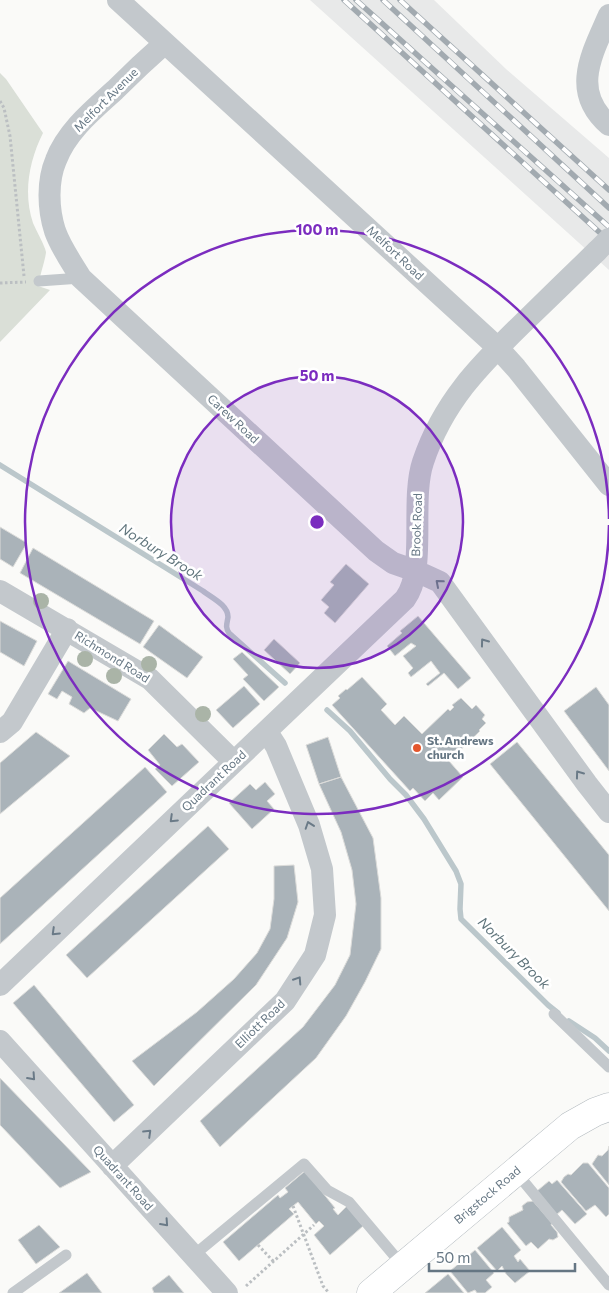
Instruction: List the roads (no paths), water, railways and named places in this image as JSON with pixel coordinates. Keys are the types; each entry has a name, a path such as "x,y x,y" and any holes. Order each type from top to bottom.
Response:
{"main road":[{"name":"Brigstock Road","path":"372,1293 514,1171 570,1126 594,1112 609,1107"}],"street":[{"name":"Melfort Road","path":"118,0 497,348 516,368 609,485"},
{"path":"609,15 591,56 588,72 588,89 591,104 609,125"},
{"name":"Melfort Avenue","path":"64,251 55,231 50,209 49,194 56,160 64,144 87,116 165,43"},
{"name":"Brook Road","path":"603,245 497,348 462,386 438,423 422,464 416,503 416,570 440,582 609,812"},
{"name":"Carew Road","path":"64,251 81,278 376,551 393,563 416,570"},
{"name":"Quadrant Road","path":"0,985 233,761 267,732 405,600 412,587 416,570"},
{"name":"Richmond Road","path":"0,591 150,679 233,761"},
{"path":"0,732 12,722 67,629"},
{"name":"Elliott Road","path":"112,1166 285,1000 315,955 325,915 322,869 309,824 276,746 267,732"},
{"name":"Quadrant Road","path":"0,1040 194,1256 236,1290"}],"lane":[{"path":"39,281 81,278"},
{"path":"554,1014 609,1067"},
{"path":"194,1256 304,1164 328,1190 349,1202 403,1266"},
{"path":"514,1171 609,1285"},
{"path":"13,1293 66,1255"}],"waterway":[{"name":"Norbury Brook","path":"0,465 219,602 227,613 229,633 285,683"},
{"name":"Norbury Brook","path":"327,710 350,731 390,779 406,795 424,819 456,871 461,884 461,919 558,1013"},
{"name":"Norbury Brook","path":"569,1021 595,1038 609,1051"}],"railway":[{"path":"344,0 609,241"},
{"path":"356,0 609,227"},
{"path":"383,0 609,208"},
{"path":"400,0 609,190"}],"place":[{"name":"St. Andrews church","path":"417,748"}]}
